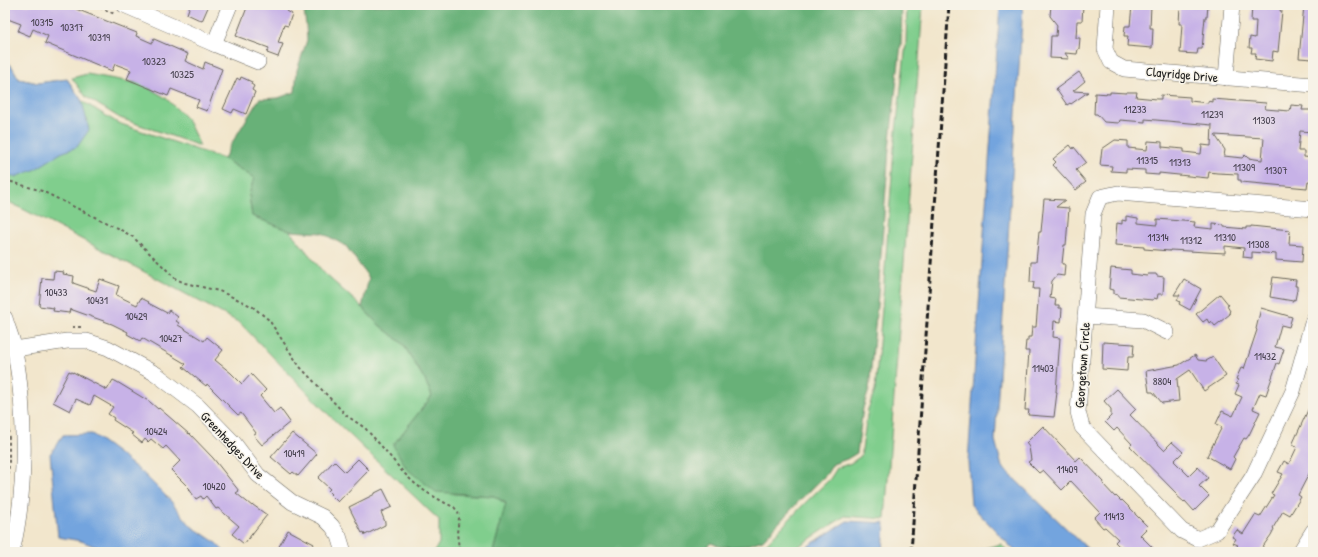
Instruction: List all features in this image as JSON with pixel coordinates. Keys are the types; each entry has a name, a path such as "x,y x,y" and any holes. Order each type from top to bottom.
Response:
{"street":[{"path":"124,5 150,10 214,44 258,62"},
{"path":"214,44 230,5"},
{"name":"Clayridge Drive","path":"1108,5 1105,49 1111,62 1124,69 1313,85"},
{"path":"1226,78 1232,5"},
{"name":"Georgetown Circle","path":"1313,209 1118,193 1100,197 1092,214 1078,412 1082,427 1182,531 1198,539 1217,531 1253,476 1293,391 1313,320"},
{"path":"1085,316 1143,320 1167,332"},
{"path":"5,318 15,349 23,416 21,503 12,552"},
{"name":"Greenhedges Drive","path":"15,349 67,341 87,341 108,348 156,374 198,406 234,443 258,475 292,502 322,517 332,526 339,536 342,552"},
{"path":"1300,552 1313,531"}],"path":[{"path":"5,180 42,191 121,230 132,237 176,279 185,283 218,291 248,304 263,314 269,320 300,367 347,416 366,428 413,482 426,492 454,507 458,512 459,518 457,533 459,548 457,552"},
{"path":"5,394 9,439 9,463 5,511"}],"green space":[{"path":"303,5 902,5 901,44 889,148 869,390 863,408 857,453 847,459 833,464 826,475 800,500 763,540 744,546 721,547 711,543 701,552 493,552 506,503 494,496 436,492 407,469 393,445 432,396 425,380 403,344 378,324 362,307 369,278 346,246 322,233 290,231 252,216 249,195 254,178 224,159 230,146 259,99 278,98 295,92 297,70 307,40"},
{"path":"907,5 923,5 885,519 845,516 793,550 772,552 721,552 744,551 766,544 830,479 837,468 851,463 861,456 868,409 875,391 894,148 906,44"},
{"path":"5,62 11,65 19,79 38,83 67,79 82,101 118,123 224,159 254,178 249,195 252,216 290,231 324,273 362,307 378,324 403,344 425,380 432,396 393,445 454,494 494,496 506,504 493,552 434,552 439,543 439,520 329,415 240,323 5,200"},
{"path":"87,74 142,84 166,98 187,119 200,146 120,118 86,97 72,78"},
{"path":"1001,544 1009,552 970,552"},
{"path":"712,549 721,552 709,552"}],"water":[{"path":"1000,5 1023,5 995,440 1002,467 1091,552 1016,552 971,505 968,461"},
{"path":"5,62 11,65 19,79 38,83 67,79 82,101 89,130 77,147 61,153 34,170 15,177 5,176"},
{"path":"92,434 144,474 170,500 191,526 215,542 225,552 109,552 81,541 58,537 50,454 63,435"},
{"path":"847,521 885,523 883,552 799,552"}],"building":[{"path":"8,5 78,5 76,9 137,33 136,36 152,43 154,39 188,54 185,61 203,69 205,62 222,69 207,111 196,107 199,100 171,89 168,96 127,79 131,70 115,64 112,71 45,43 48,36 33,29 30,36 18,31 21,24 5,18 5,12"},
{"path":"190,5 209,5 202,21 187,14"},
{"path":"248,5 289,5 287,11 292,14 288,26 284,25 278,43 283,44 278,57 267,53 269,48 236,36"},
{"path":"1051,5 1083,5 1082,21 1077,21 1076,38 1080,38 1079,49 1077,54 1065,53 1069,59 1050,58 1051,36 1056,36 1057,25 1050,16"},
{"path":"1132,5 1151,5 1150,28 1153,28 1152,48 1127,46 1128,36 1124,36 1125,26 1130,26"},
{"path":"1180,5 1208,5 1207,17 1205,17 1202,49 1198,49 1197,54 1180,53 1182,24 1179,24"},
{"path":"1252,5 1281,5 1280,11 1282,11 1278,52 1273,51 1272,61 1255,59 1256,53 1251,53 1252,48 1249,48 1250,37 1255,38 1256,21 1251,21"},
{"path":"1304,5 1313,5 1313,59 1299,58"},
{"path":"1079,72 1085,81 1073,91 1088,92 1071,104 1070,103 1067,105 1056,89"},
{"path":"241,77 252,82 251,84 254,86 252,90 255,92 246,114 234,109 232,113 223,109 237,78 240,80"},
{"path":"1110,92 1137,92 1136,97 1161,99 1161,95 1190,97 1190,101 1208,103 1208,101 1212,102 1212,99 1266,103 1265,109 1290,111 1291,105 1303,106 1302,110 1313,110 1313,132 1300,131 1298,151 1304,151 1304,157 1313,158 1313,182 1308,181 1307,188 1241,182 1241,180 1238,180 1238,174 1209,172 1208,178 1159,173 1159,175 1145,174 1145,170 1126,169 1126,172 1111,171 1112,166 1100,165 1102,149 1115,140 1128,141 1128,148 1147,150 1148,141 1162,142 1162,147 1184,149 1184,152 1201,154 1202,145 1211,146 1212,125 1145,119 1145,122 1120,120 1119,123 1104,122 1097,114 1094,114 1095,93 1110,94","holes":["1215,135 1264,138 1262,160 1248,158 1245,155 1242,158 1224,156 1225,150"]},
{"path":"1070,145 1073,149 1074,147 1086,162 1076,170 1086,182 1076,190 1053,165 1056,162 1053,159"},
{"path":"1044,199 1065,200 1056,207 1069,208 1066,245 1064,245 1062,264 1065,264 1064,276 1057,275 1052,281 1050,298 1056,299 1055,305 1059,305 1059,308 1062,308 1061,322 1054,321 1053,337 1060,338 1054,417 1028,415 1029,410 1025,410 1029,351 1025,351 1026,341 1028,341 1028,337 1031,337 1032,327 1036,327 1039,289 1033,289 1034,282 1030,282 1031,262 1036,262"},
{"path":"1126,216 1138,218 1138,223 1157,225 1157,219 1195,222 1194,227 1213,229 1213,224 1224,225 1224,227 1246,229 1246,227 1251,226 1290,230 1289,244 1303,245 1302,262 1276,260 1276,254 1252,252 1252,258 1243,257 1244,248 1225,246 1225,253 1170,251 1115,245 1117,223 1122,224 1122,220 1126,221"},
{"path":"1111,268 1131,270 1131,274 1147,276 1148,274 1156,274 1157,276 1164,277 1163,294 1158,294 1157,299 1154,298 1153,300 1118,297 1118,295 1114,294 1114,290 1109,289"},
{"path":"54,271 64,272 63,274 74,276 73,283 96,291 100,279 119,286 116,295 137,305 141,298 167,313 169,310 178,317 176,321 179,323 178,325 204,341 207,337 223,350 215,360 242,384 251,374 266,390 260,396 274,413 280,408 290,422 262,445 255,437 254,434 256,433 241,413 238,415 207,384 206,386 183,367 186,364 142,338 140,341 127,334 128,332 112,324 70,309 69,313 53,311 54,308 39,306 42,278 53,279"},
{"path":"1273,277 1296,280 1295,286 1297,286 1297,290 1295,300 1293,299 1293,301 1270,297"},
{"path":"1184,279 1201,289 1190,310 1179,304 1180,302 1177,300 1180,295 1174,295"},
{"path":"1220,294 1229,305 1227,306 1230,314 1215,326 1211,321 1209,323 1207,319 1203,322 1196,314"},
{"path":"1261,308 1292,317 1289,327 1281,325 1275,347 1284,349 1279,364 1277,363 1266,395 1260,393 1253,409 1260,412 1249,435 1246,439 1244,438 1233,457 1235,459 1230,469 1207,456 1222,427 1216,424 1222,411 1233,416 1242,397 1235,394 1239,385 1236,384 1238,380 1236,379 1241,368 1244,369 1257,330"},
{"path":"1103,342 1134,344 1133,357 1128,357 1127,371 1102,369"},
{"path":"1195,355 1198,360 1206,361 1213,357 1226,376 1204,391 1190,370 1177,379 1179,401 1162,403 1153,392 1149,392 1146,371 1179,365"},
{"path":"69,371 107,390 113,380 117,382 150,402 158,409 159,408 189,433 213,458 239,491 236,493 252,506 253,505 267,515 244,544 232,534 239,526 218,508 216,509 206,496 203,499 201,496 196,499 190,489 171,470 180,461 166,446 163,449 151,439 148,442 145,439 142,443 131,434 133,433 113,420 114,418 108,414 113,407 94,396 90,405 76,399 70,411 53,402"},
{"path":"1117,389 1136,409 1130,415 1164,450 1172,442 1183,452 1174,461 1189,476 1198,467 1208,478 1199,486 1209,496 1194,511 1185,501 1184,502 1176,495 1177,494 1130,446 1132,444 1117,428 1114,431 1105,422 1111,416 1111,409 1104,401"},
{"path":"1313,399 1313,466 1298,495 1301,497 1290,515 1283,511 1273,528 1274,529 1271,535 1259,552 1235,552 1238,549 1236,547 1238,545 1233,543 1236,539 1232,537 1237,530 1243,534 1255,515 1260,517 1274,495 1271,494 1283,474 1278,472 1284,461 1289,464 1297,447 1292,445"},
{"path":"1043,426 1076,461 1080,457 1104,482 1103,484 1115,497 1116,496 1121,501 1122,500 1148,527 1140,535 1157,552 1125,552 1115,542 1118,539 1105,527 1103,528 1094,518 1100,512 1071,481 1062,490 1043,470 1039,473 1028,462 1031,460 1029,447 1026,443"},
{"path":"292,433 317,454 298,476 293,472 291,474 271,457"},
{"path":"358,459 369,470 338,502 328,491 330,489 318,478 334,461 345,472"},
{"path":"383,489 392,507 381,512 385,525 365,535 364,532 362,533 349,507"},
{"path":"288,530 314,544 310,552 276,552"}],"railway":[{"path":"911,552 949,5"}]}
